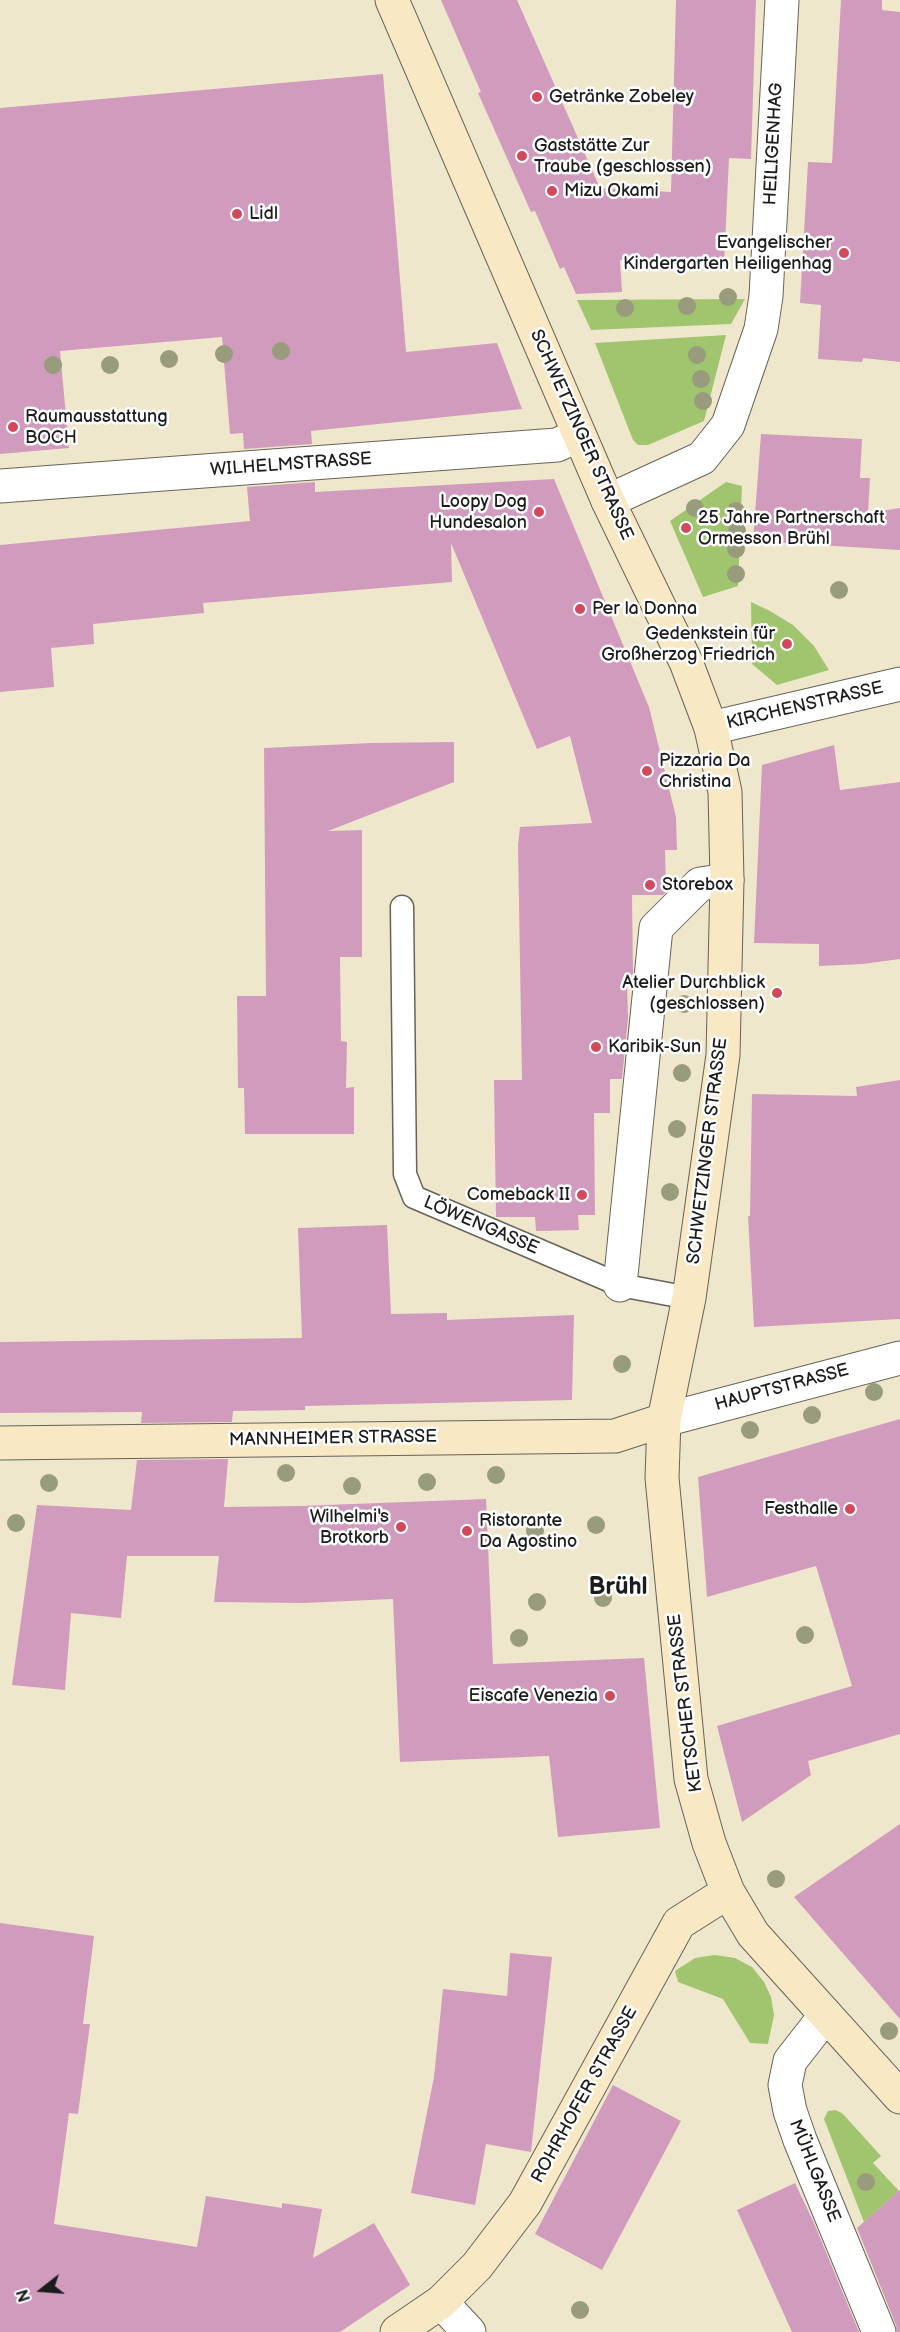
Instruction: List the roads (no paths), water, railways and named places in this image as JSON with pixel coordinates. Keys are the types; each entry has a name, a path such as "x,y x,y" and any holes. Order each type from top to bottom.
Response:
{"main road":[{"name":"SCHWETZINGER STRASSE","path":"392,0 608,501 669,625 711,728 726,792 728,880 723,1055 689,1298 664,1420"},
{"name":"MANNHEIMER STRASSE","path":"0,1443 615,1436 664,1420"},
{"name":"KETSCHER STRASSE","path":"664,1420 662,1478 691,1779 708,1843 728,1892 753,1934 900,2097"},
{"name":"ROHRHOFER STRASSE","path":"397,2332 441,2302 477,2266 525,2203 679,1923 728,1892"}],"street":[{"name":"HEILIGENHAG","path":"608,501 702,459 728,425 761,329 766,296 782,0"},
{"name":"WILHELMSTRASSE","path":"0,486 556,445 579,435"},
{"name":"KIRCHENSTRASSE","path":"711,728 900,684"},
{"path":"620,1285 656,928 700,884 728,880"},
{"name":"HAUPTSTRASSE","path":"664,1420 900,1358"},
{"name":"MÜHLGASSE","path":"826,2015 790,2061 785,2085 790,2111 800,2140 879,2332"},
{"path":"441,2302 470,2332"}],"lane":[{"name":"LÖWENGASSE","path":"402,907 405,1174 414,1197 620,1285 689,1298"}],"place":[{"name":"Getränke Zobeley","path":"537,97"},
{"name":"Gaststätte Zur Traube (geschlossen)","path":"522,156"},
{"name":"Mizu Okami","path":"552,191"},
{"name":"Lidl","path":"237,214"},
{"name":"Evangelischer Kindergarten Heiligenhag","path":"844,253"},
{"name":"Raumausstattung BOCH","path":"13,427"},
{"name":"Loopy Dog Hundesalon","path":"539,512"},
{"name":"25 Jahre Partnerschaft Ormesson Brühl","path":"686,528"},
{"name":"Per la Donna","path":"580,609"},
{"name":"Gedenkstein für Großherzog Friedrich","path":"787,644"},
{"name":"Pizzaria Da Christina","path":"647,771"},
{"name":"Storebox","path":"650,885"},
{"name":"Atelier Durchblick (geschlossen)","path":"777,993"},
{"name":"Karibik-Sun","path":"596,1047"},
{"name":"Comeback II","path":"582,1195"},
{"name":"Festhalle","path":"850,1509"},
{"name":"Wilhelmi's Brotkorb","path":"401,1527"},
{"name":"Ristorante Da Agostino","path":"467,1531"},
{"name":"Eiscafe Venezia","path":"610,1696"}],"district":[{"name":"Brühl","path":"618,1588"}]}
